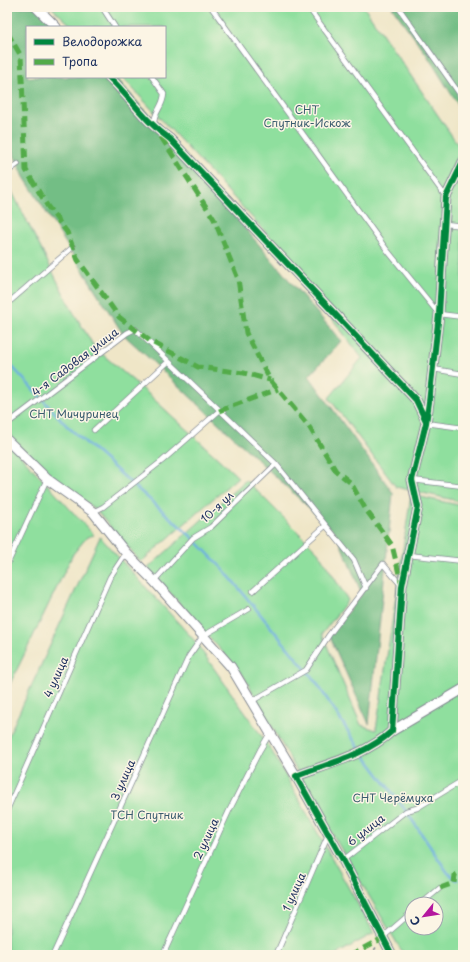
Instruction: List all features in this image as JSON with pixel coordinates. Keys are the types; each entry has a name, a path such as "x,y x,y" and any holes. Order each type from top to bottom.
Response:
{"street":[{"path":"36,7 55,26"},
{"path":"110,78 123,90 153,128 170,139 416,400 426,422"},
{"path":"392,731 402,586 418,507 412,480 426,422 433,369 446,224 446,197 463,162"},
{"path":"7,440 46,479 93,512 126,553 154,580 231,667 296,776 343,860 392,955"},
{"path":"296,776 361,751 380,742 392,731 463,689"}],"lane":[{"path":"102,7 114,26"},
{"path":"211,7 387,250 439,314 463,317"},
{"path":"308,7 446,197"},
{"path":"398,7 458,93 463,105"},
{"path":"153,78 164,94 163,104 154,116 153,128"},
{"path":"7,172 18,164"},
{"path":"446,224 463,226"},
{"path":"7,304 73,247"},
{"name":"4-я Садовая улица","path":"7,424 127,333 135,330 168,362"},
{"path":"94,430 168,362 276,464 354,560 366,588"},
{"path":"433,369 463,374"},
{"path":"93,512 103,507 162,461 219,411"},
{"path":"426,422 463,428"},
{"name":"10-я ул","path":"154,580 192,538 211,527 276,464"},
{"path":"7,565 46,479"},
{"path":"412,480 463,486"},
{"path":"253,591 325,526"},
{"name":"4 улица","path":"7,810 110,577 126,553"},
{"path":"408,555 463,561"},
{"path":"252,702 306,670 328,635 384,564 402,586"},
{"path":"203,636 249,609"},
{"name":"3 улица","path":"53,955 189,656 203,636"},
{"name":"2 улица","path":"163,955 229,811 270,733"},
{"name":"6 улица","path":"343,860 406,811 417,808 463,780"},
{"name":"1 улица","path":"276,955 328,835"},
{"path":"430,896 440,888"},
{"path":"383,938 404,919"}],"path":[{"path":"371,955 383,938"}],"green space":[{"path":"7,7 41,7 61,26 26,26 26,78 117,78 341,341 309,376 393,493 369,724 329,635 362,594 336,533 123,334 24,177 7,139"},
{"name":"СНТ Спутник-Искож","path":"51,7 364,7 463,152 463,502 396,487 329,398 362,358 272,239 123,78 166,78 166,26 72,26"},
{"path":"392,7 463,7 463,113 427,55"},
{"name":"СНТ Мичуринец","path":"7,182 72,310 95,348 144,390 238,477 141,562 95,509 30,459 7,437"},
{"path":"7,441 94,535 87,537 73,554 7,690"},
{"name":"СНТ Черёмуха","path":"246,480 318,552 348,600 322,634 361,725 376,730 411,495 463,506 463,955 404,955 330,830 243,675 148,568"},
{"name":"ТСН Спутник","path":"100,537 194,640 270,748 374,933 335,955 7,955 7,739"}],"waterway":[{"path":"7,361 67,426 193,538 223,569 316,682 361,751 406,811 448,873 457,880"}],"marked path":[{"path":"7,32 21,56 26,170 48,207 67,232 78,260 119,317 150,341 198,367 244,373 270,380"},
{"path":"161,137 214,219 238,279 246,333 270,380 308,425 336,471 351,483 366,510 392,545 401,582"},
{"path":"219,411 278,389"},
{"path":"440,888 454,883 455,875 463,870"},
{"path":"350,955 383,938"}],"cycle path":[{"path":"110,78 145,117 170,139 416,400 426,421"},
{"path":"392,955 343,860 296,776 359,753 392,731 402,586 418,507 412,480 426,423 429,402 439,314 446,197 463,162"}]}
